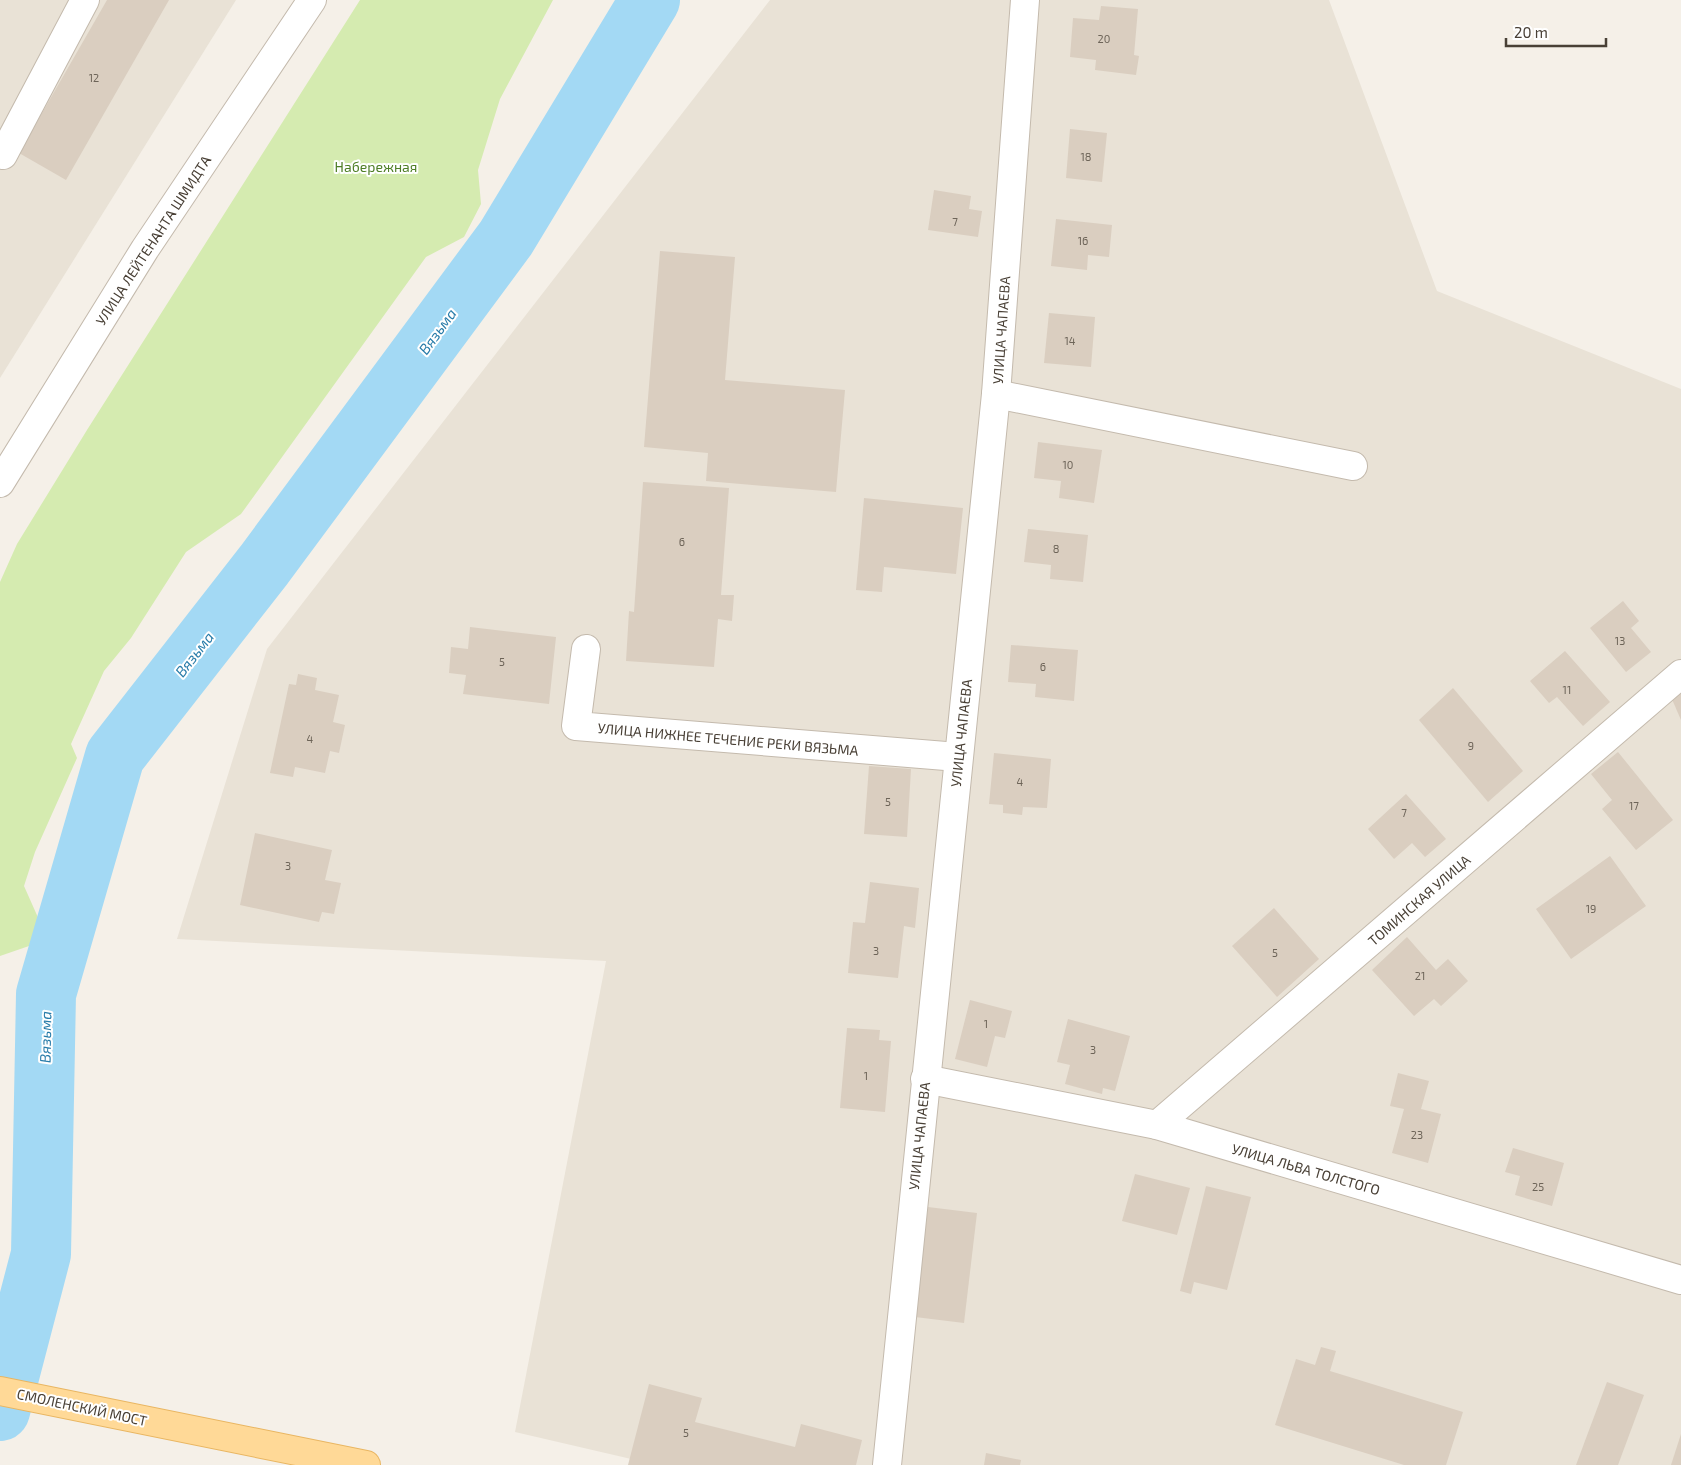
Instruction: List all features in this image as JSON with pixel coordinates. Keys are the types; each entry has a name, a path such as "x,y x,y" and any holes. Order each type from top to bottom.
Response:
{"main road":[{"name":"СМОЛЕНСКИЙ МОСТ","path":"0,1391 366,1465"}],"street":[{"path":"3,154 85,0"},
{"name":"УЛИЦА ЛЕЙТЕНАНТА ШМИДТА","path":"0,483 145,249 312,0"},
{"name":"УЛИЦА ЧАПАЕВА","path":"886,1465 996,394 1025,0"},
{"path":"996,394 1353,466"},
{"name":"УЛИЦА НИЖНЕЕ ТЕЧЕНИЕ РЕКИ ВЯЗЬМА","path":"586,649 576,726 958,757"},
{"name":"ТОМИНСКАЯ УЛИЦА","path":"1158,1125 1681,674"},
{"name":"УЛИЦА ЛЬВА ТОЛСТОГО","path":"925,1079 1158,1125 1681,1280"}],"shaded area":[{"path":"0,0 236,0 0,378"},
{"path":"770,0 1329,0 1437,291 1681,389 1681,1465 657,1465 515,1432 606,961 177,939 267,649"}],"green space":[{"name":"Набережная","path":"360,0 553,0 500,99 478,170 481,204 464,237 426,257 241,514 186,552 131,638 104,671 71,744 77,758 35,852 24,886 40,922 29,946 0,956 0,582 17,544 87,430"}],"building":[{"path":"107,0 169,0 66,180 19,153"},
{"path":"1101,6 1138,9 1134,55 1139,56 1136,75 1095,70 1096,60 1070,57 1073,18 1099,20"},
{"path":"1070,129 1107,133 1102,182 1066,178"},
{"path":"934,190 971,196 969,209 982,211 978,237 928,230"},
{"path":"1056,219 1112,225 1109,257 1088,255 1087,270 1051,266"},
{"path":"660,251 735,257 725,380 845,390 836,492 706,481 708,453 644,447"},
{"path":"1049,313 1095,317 1091,367 1044,363"},
{"path":"1038,442 1102,450 1094,503 1059,498 1061,481 1034,478"},
{"path":"643,482 729,488 721,595 734,595 732,621 718,619 714,667 626,661 629,611 634,612"},
{"path":"864,498 963,508 956,574 884,567 882,592 856,590"},
{"path":"1028,529 1088,535 1083,582 1050,579 1051,565 1024,562"},
{"path":"1623,601 1639,621 1631,628 1651,652 1626,672 1590,628"},
{"path":"470,627 556,637 549,704 463,694 466,675 449,673 451,647 468,649"},
{"path":"1011,645 1078,650 1074,701 1035,697 1036,684 1008,682"},
{"path":"1565,651 1610,702 1583,726 1557,697 1549,703 1530,681"},
{"path":"298,674 317,678 315,690 339,695 333,722 345,725 339,753 330,751 325,773 295,767 293,777 270,773 289,684 296,685"},
{"path":"1453,688 1523,771 1488,802 1419,720"},
{"path":"1681,693 1681,720 1671,697"},
{"path":"1618,752 1673,820 1636,850 1602,809 1612,800 1591,774"},
{"path":"994,753 1051,759 1047,808 1023,807 1022,815 1003,813 1003,805 989,804"},
{"path":"869,766 911,769 907,837 864,834"},
{"path":"1406,794 1446,839 1425,857 1412,843 1394,859 1368,829"},
{"path":"255,833 332,850 325,880 341,883 334,914 322,912 319,922 240,905"},
{"path":"1610,856 1646,906 1571,959 1536,909"},
{"path":"870,882 919,888 915,928 904,926 898,978 848,973 853,922 865,923"},
{"path":"1274,908 1319,959 1277,997 1232,946"},
{"path":"1407,937 1436,970 1448,959 1468,981 1441,1006 1434,999 1414,1016 1372,970"},
{"path":"970,1000 1012,1011 1005,1038 995,1036 987,1067 955,1059"},
{"path":"1068,1019 1130,1036 1115,1091 1103,1088 1102,1094 1065,1084 1070,1065 1057,1062"},
{"path":"847,1028 880,1030 879,1040 891,1041 885,1112 840,1108"},
{"path":"1398,1073 1429,1081 1421,1109 1441,1114 1428,1163 1392,1153 1404,1109 1390,1106"},
{"path":"1513,1148 1564,1163 1552,1206 1515,1195 1520,1176 1505,1172"},
{"path":"1135,1174 1190,1188 1177,1235 1122,1221"},
{"path":"1206,1186 1251,1197 1227,1290 1194,1282 1191,1294 1180,1291"},
{"path":"928,1207 977,1213 964,1323 915,1317"},
{"path":"1321,1347 1336,1351 1330,1371 1463,1412 1446,1465 1404,1465 1275,1425 1296,1359 1315,1365"},
{"path":"1607,1382 1644,1395 1618,1465 1576,1465"},
{"path":"649,1384 702,1398 695,1422 795,1447 801,1424 862,1440 856,1465 628,1465"},
{"path":"1681,1434 1681,1465 1671,1465"},
{"path":"986,1453 1021,1460 1020,1465 984,1465"}],"waterway":[{"name":"Вязьма","path":"0,1411 41,1254 46,994 115,756 264,565 506,238 650,0"}]}
